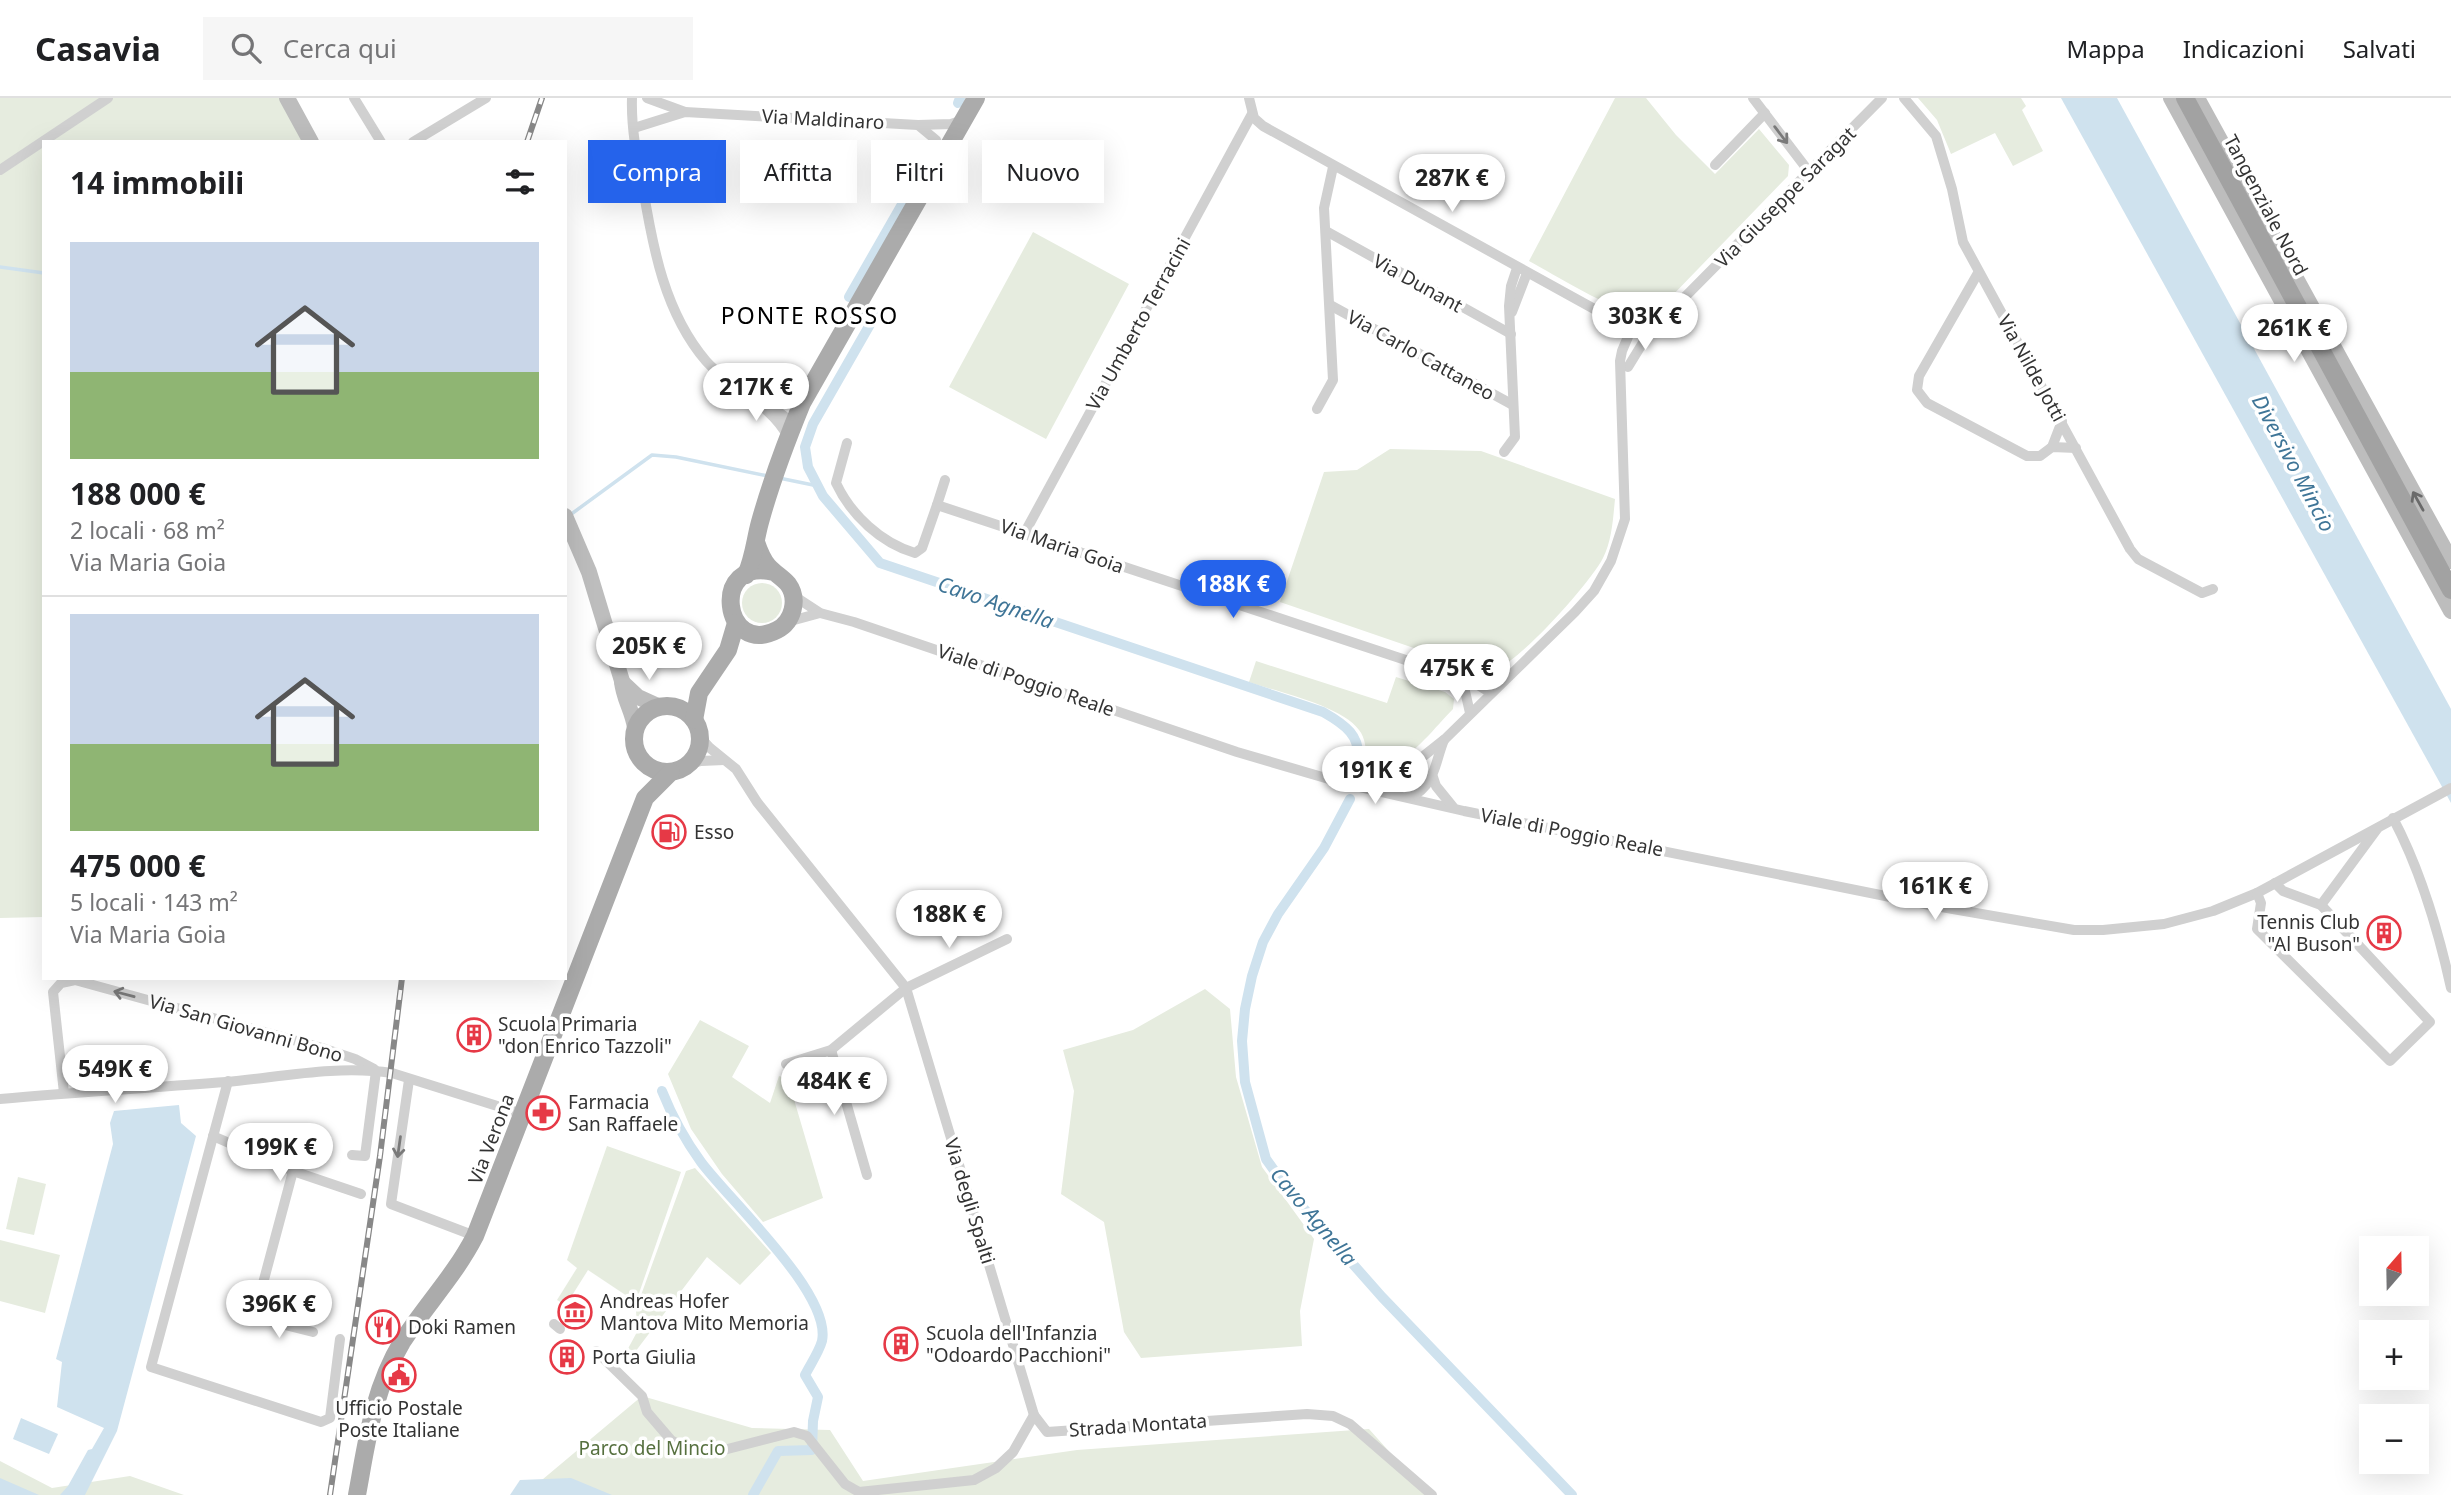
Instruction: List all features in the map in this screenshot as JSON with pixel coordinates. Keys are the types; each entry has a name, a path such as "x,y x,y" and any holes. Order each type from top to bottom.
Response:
{"highway":[{"name":"Tangenziale Nord","path":"2185,98 2451,590"}],"main road":[{"path":"287,98 310,140"},
{"path":"951,140 976,98"},
{"path":"2171,98 2451,611"},
{"path":"2197,98 2451,561"},
{"path":"746,575 790,432 816,377 915,203"},
{"path":"569,524 589,572 622,681 623,693 632,713 635,750 640,760 659,772 671,772 690,764 696,756 701,738 694,720 686,712 638,697 622,681"},
{"path":"728,650 753,634 769,634 781,628 793,610 789,586 766,563 756,542"},
{"path":"753,634 736,623 730,610 729,598 733,587 746,575 758,570 774,572"},
{"path":"694,720 699,693 728,650 736,623"},
{"path":"635,728 644,714 699,693"},
{"name":"Via Verona","path":"358,1488 371,1415 388,1368 401,1344 466,1254 523,1114 645,798 640,760"},
{"name":"Via Verona","path":"645,798 671,772"}],"street":[{"path":"45,140 108,98"},
{"path":"354,98 380,140"},
{"path":"417,140 486,98"},
{"path":"632,98 645,203 668,296 685,332 708,363 750,394 790,432"},
{"name":"Via Maldinaro","path":"647,98 685,112 918,125 951,124 963,120"},
{"path":"1249,98 1252,114 1262,126 1616,321 1630,332"},
{"path":"1753,98 1810,173"},
{"name":"Via Giuseppe Saragat","path":"1346,784 1380,781 1402,773 1445,738 1585,601 1611,561 1625,519 1621,380 1622,351 1630,332 1656,323 1669,313 1882,98"},
{"name":"Via Nilde Jotti","path":"1904,98 1936,136 1952,189 1963,242 1978,273 2062,421 2130,549 2138,559 2202,593 2213,589"},
{"name":"Via Maldinaro","path":"634,128 685,112"},
{"path":"1715,165 1765,113"},
{"name":"Via Umberto Terracini","path":"1024,534 1252,114"},
{"path":"918,125 936,140"},
{"path":"0,170 42,142"},
{"path":"1317,408 1333,380 1324,208 1334,167"},
{"name":"Via Dunant","path":"1325,231 1511,334"},
{"path":"1504,452 1515,437 1510,318 1522,270"},
{"path":"1978,273 1919,376 1917,390 1927,402 2026,456 2040,456 2052,447 2062,421"},
{"name":"Via Carlo Cattaneo","path":"1330,305 1513,405"},
{"name":"Via Giuseppe Saragat","path":"1621,380 1656,323"},
{"name":"Via Giuseppe Saragat","path":"1628,367 1628,352 1635,336 1630,332"},
{"path":"750,394 771,399 789,396 816,377"},
{"path":"847,443 836,483 873,531 886,541 915,553 922,548 945,480"},
{"path":"2052,447 2076,448"},
{"name":"Via Maria Goia","path":"937,505 1451,675 1491,693"},
{"name":"Viale di Poggio Reale","path":"792,594 807,607 820,613 854,622 1237,752 1346,784 1455,809 1941,907 2074,930 2164,924 2213,911 2275,883 2451,788"},
{"path":"787,622 820,613"},
{"path":"1451,675 1465,691 1470,713"},
{"name":"Via degli Spalti","path":"701,738 736,769 763,810 906,988 1034,1415"},
{"name":"Via Giuseppe Saragat","path":"1433,777 1445,738"},
{"path":"690,764 724,760"},
{"path":"1411,766 1408,783 1410,798 1420,793 1433,777"},
{"path":"1433,777 1436,786 1455,809"},
{"path":"2393,818 2406,842 2427,896 2451,988"},
{"name":"Viale di Poggio Reale","path":"2321,905 2381,824"},
{"path":"2257,892 2261,903 2257,929 2390,1061 2430,1022 2321,905 2283,891 2275,883"},
{"path":"786,1064 831,1050 906,988 1007,939"},
{"name":"Via San Giovanni Bono","path":"64,1093 53,992 61,983 75,980 323,1048 355,1059 376,1070"},
{"path":"831,1050 867,1175"},
{"path":"352,1155 365,1156 376,1070"},
{"name":"Via San Giovanni Bono","path":"0,1099 228,1082 304,1071 376,1070 523,1114"},
{"path":"409,1080 391,1204 475,1236"},
{"path":"228,1082 151,1367 321,1422 330,1418 341,1339"},
{"path":"213,1136 293,1171 361,1194"},
{"path":"293,1171 254,1317 313,1332"},
{"path":"295,1327 300,1306"},
{"path":"596,1351 642,1396 647,1412 671,1440 694,1453 712,1453 794,1432 807,1436 845,1484 859,1492 974,1480 996,1468 1013,1452 1034,1415"},
{"name":"Strada Montata","path":"1034,1415 1047,1432 1307,1414 1334,1416 1350,1424 1433,1495"}],"green space":[{"path":"0,98 287,98 311,140 42,140 42,917 0,918"},
{"path":"1615,98 1646,98 1676,135 1715,174 1759,129 1789,165 1788,176 1669,299 1639,312 1628,311 1600,300 1529,261"},
{"path":"1918,98 2021,98 2026,106 2022,110 2043,151 2013,166 1995,133 1951,154 1937,120"},
{"path":"1033,232 1129,284 1046,439 949,387"},
{"path":"1390,449 1481,451 1615,499 1608,544 1596,569 1539,635 1510,661 1499,667 1472,668 1280,602 1324,472 1357,470"},
{"path":"762,583 776,589 782,603 776,617 762,623 748,617 742,603 748,589"},
{"path":"1256,661 1387,703 1396,677 1445,692 1454,699 1453,709 1403,758 1379,767 1366,766 1363,738 1351,721 1324,707 1249,682"},
{"path":"1205,989 1230,1009 1236,1077 1262,1167 1314,1239 1300,1311 1302,1346 1141,1358 1124,1332 1104,1222 1061,1194 1074,1091 1063,1050 1133,1030"},
{"path":"700,1020 749,1046 732,1077 770,1103 779,1076 788,1079 823,1198 763,1222 722,1174 691,1129 668,1074"},
{"path":"607,1146 681,1172 636,1302 588,1270 566,1305 557,1300 577,1268 567,1260"},
{"path":"695,1168 771,1253 740,1285 707,1257 629,1360 624,1356 637,1332 636,1309 686,1171"},
{"path":"18,1177 46,1184 34,1235 6,1229"},
{"path":"0,1240 60,1255 45,1313 0,1301"},
{"name":"Parco del Mincio","path":"642,1396 752,1428 830,1430 863,1481 1077,1450 1369,1429 1428,1495 524,1495"},
{"path":"0,1461 52,1488 130,1476 184,1495 0,1495"}],"water":[{"name":"Diversivo Mincio","path":"2061,98 2117,98 2451,709 2451,803"},
{"path":"179,1105 181,1123 196,1136 117,1431 85,1495 60,1495 104,1428 57,1407 62,1362 56,1359 113,1144 110,1123 114,1111"},
{"path":"21,1418 58,1434 49,1454 13,1439"},
{"path":"0,1478 39,1495 0,1495"},
{"path":"571,1478 612,1495 510,1495 520,1480"}],"waterway":[{"name":"Cavo Agnella","path":"958,103 960,98"},
{"name":"Cavo Agnella","path":"849,297 903,203"},
{"path":"0,267 42,273"},
{"name":"Cavo Agnella","path":"876,314 813,424 805,447 808,467 823,496 880,563 1323,712 1345,726 1354,738 1358,754 1357,764"},
{"path":"570,515 652,455 676,457 768,476"},
{"path":"779,478 818,486"},
{"name":"Cavo Agnella","path":"1350,799 1324,848 1278,914 1263,942 1252,976 1242,1041 1245,1082 1266,1159 1291,1194 1382,1297 1572,1495"},
{"path":"662,1091 679,1128 695,1154 776,1248 811,1299 821,1321 822,1341 805,1375 818,1397 813,1421 812,1450 778,1451 753,1495"}],"railway":[{"path":"528,140 542,98"},
{"path":"330,1495 380,1156 402,980"}],"place":[{"name":"Esso","path":"669,832"},
{"name":"Tennis Club \"Al Buson\"","path":"2384,933"},
{"name":"Scuola Primaria \"don Enrico Tazzoli\"","path":"474,1035"},
{"name":"Farmacia San Raffaele","path":"543,1113"},
{"name":"Andreas Hofer Mantova Mito Memoria","path":"575,1312"},
{"name":"Doki Ramen","path":"383,1327"},
{"name":"Scuola dell'Infanzia \"Odoardo Pacchioni\"","path":"901,1344"},
{"name":"Porta Giulia","path":"567,1357"},
{"name":"Ufficio Postale Poste Italiane","path":"399,1375"}],"district":[{"name":"PONTE ROSSO","path":"810,315"}]}
